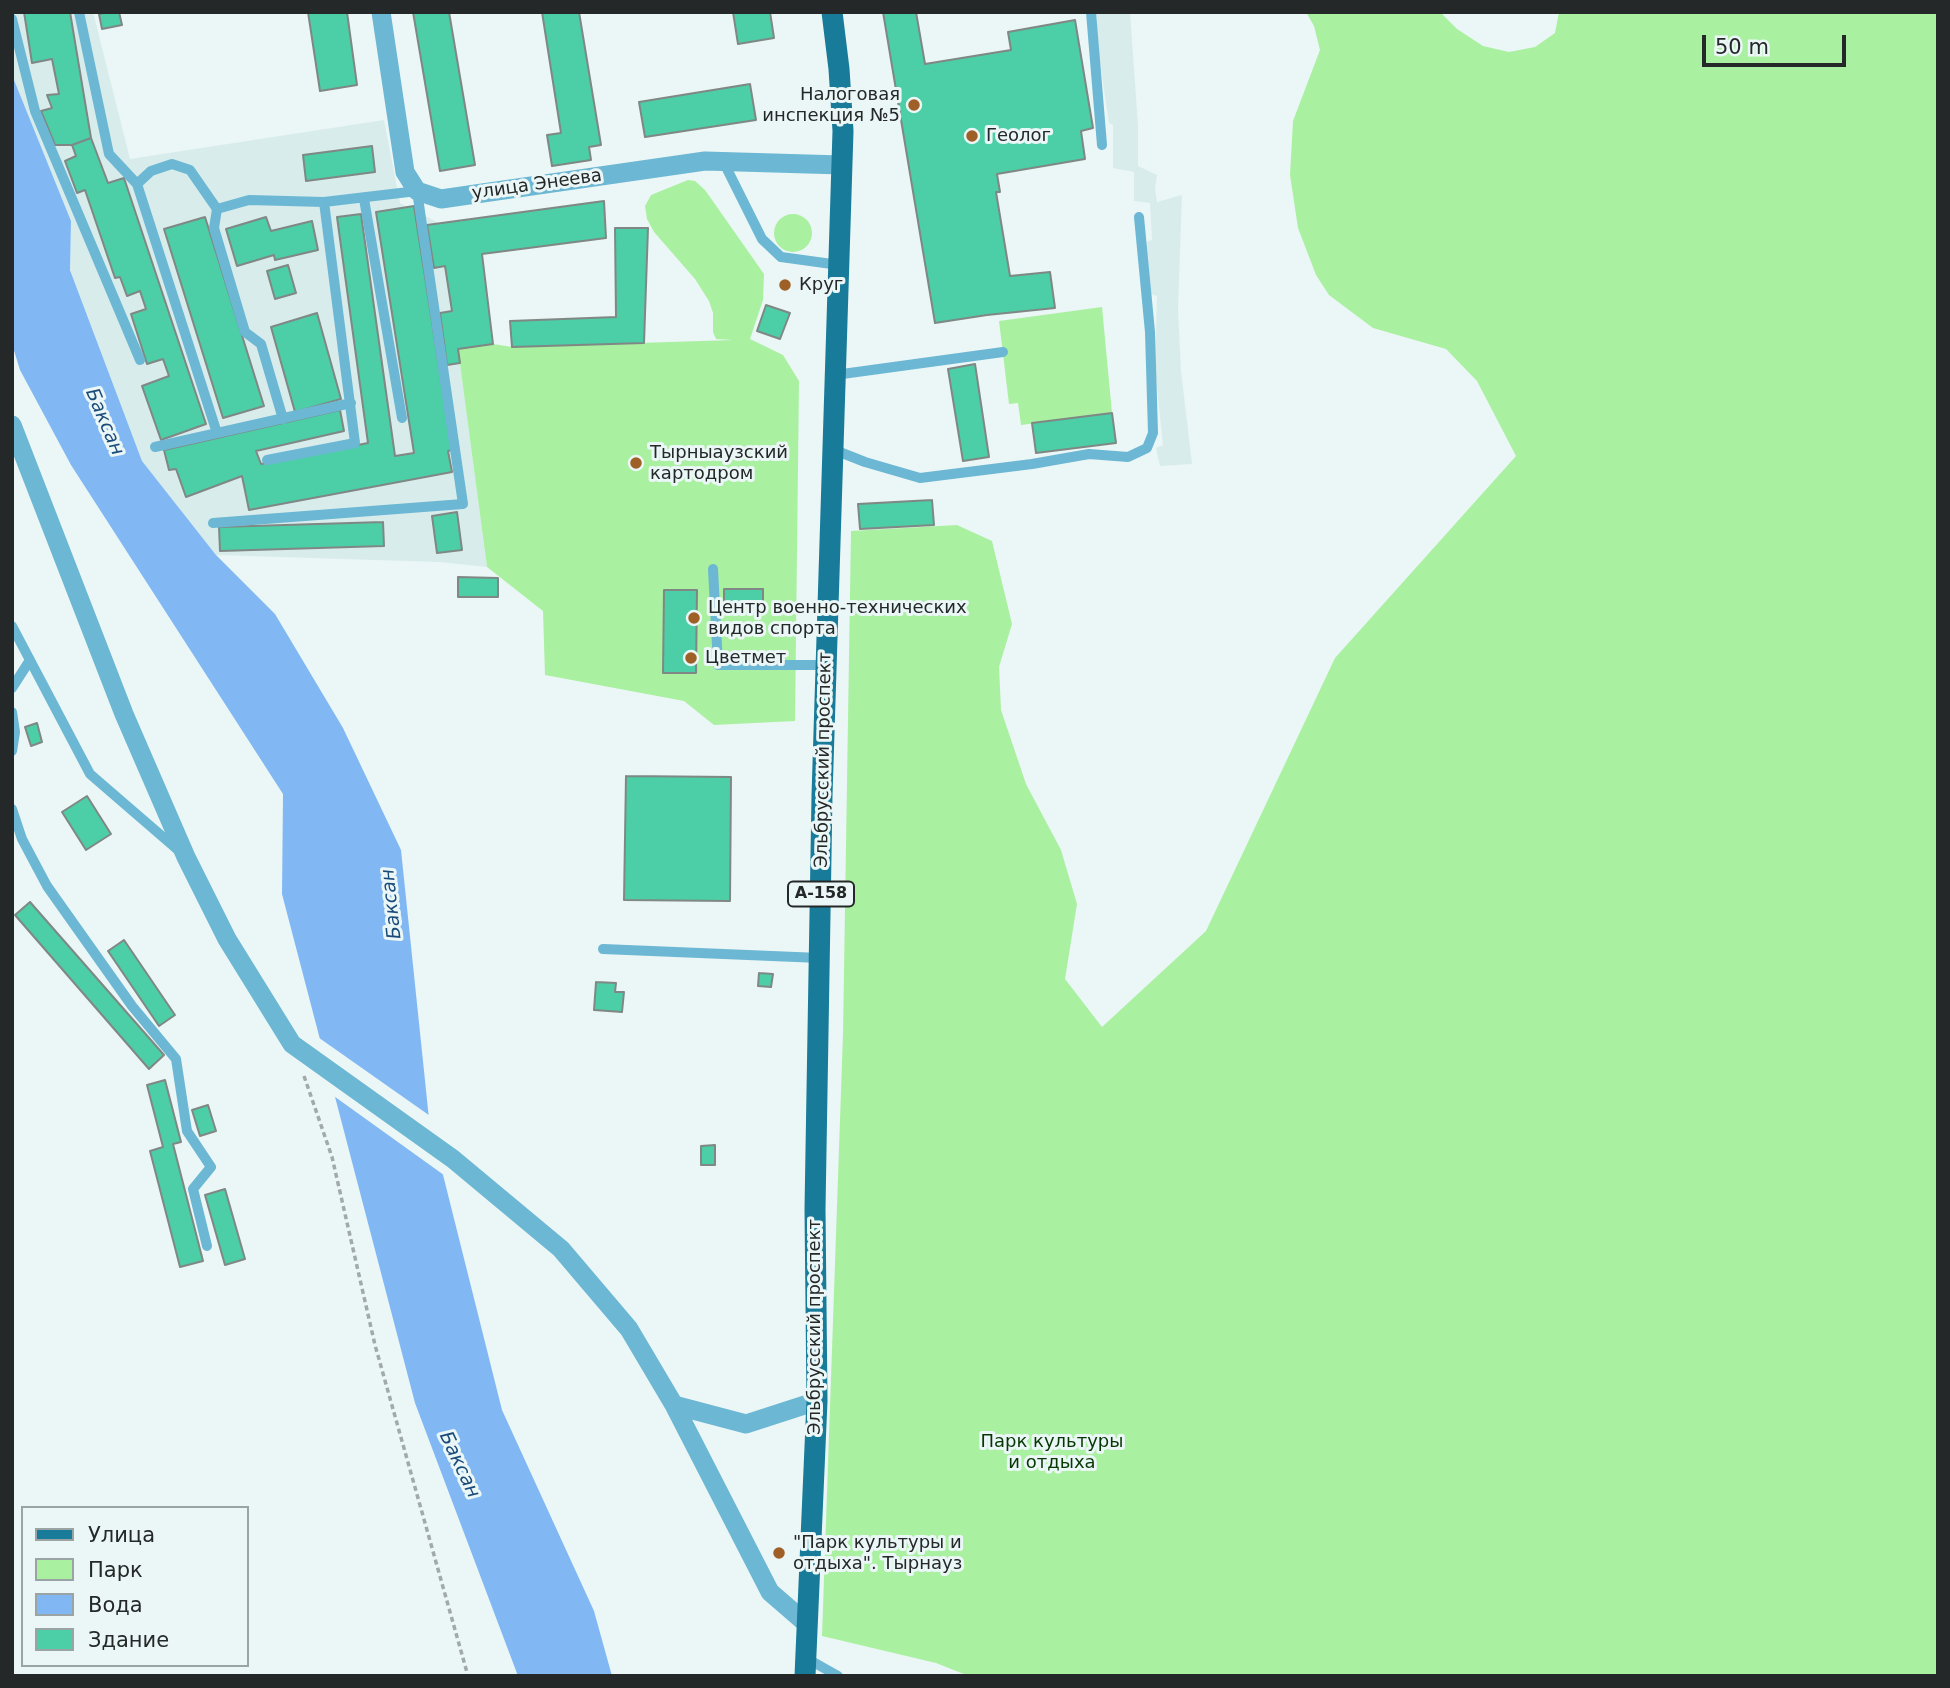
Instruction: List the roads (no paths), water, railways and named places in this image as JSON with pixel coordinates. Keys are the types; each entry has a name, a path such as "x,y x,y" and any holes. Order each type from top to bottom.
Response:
{"main road":[{"name":"Эльбрусский проспект","path":"805,1667 817,1401 815,1209 820,958 826,665 842,165 842,106 832,12"}],"street":[{"path":"381,12 405,172 416,191"},
{"name":"улица Энеева","path":"416,191 441,199 692,162 842,165"},
{"path":"12,425 124,714 186,857 227,939 292,1044 453,1159 561,1249 629,1329 674,1405 769,1592 807,1624"},
{"path":"674,1405 746,1424 817,1401"}],"lane":[{"path":"79,12 108,154 137,184 217,433"},
{"path":"1091,12 1102,145"},
{"path":"12,19 35,111 140,359"},
{"path":"722,161 762,239 781,257 839,265"},
{"path":"137,184 151,171 172,164 190,170 217,209 214,228 245,332 261,344 283,419"},
{"path":"213,523 463,504 416,191 324,202 249,200 217,209"},
{"path":"364,199 402,418"},
{"path":"267,460 355,443 324,202"},
{"path":"832,449 920,478 1089,454 1128,457 1147,448 1153,433 1150,332 1139,217"},
{"path":"835,375 1003,352"},
{"path":"155,447 351,403"},
{"path":"713,569 718,665 826,665"},
{"path":"12,626 90,774 186,857"},
{"path":"12,688 30,660"},
{"path":"12,712 15,732 12,751"},
{"path":"12,809 22,839 47,886 132,1006 176,1059 187,1131 211,1167 193,1189 207,1246"},
{"path":"603,949 820,958"},
{"path":"805,1667 838,1676"}],"water":[{"name":"Баксан","path":"12,75 71,221 70,270 142,461 216,555 275,614 343,728 401,850 429,1119 502,1410 594,1611 612,1676 518,1676 415,1403 282,894 283,794 71,465 20,370 12,344"}],"place":[{"name":"Налоговая инспекция №5","path":"914,105"},
{"name":"Геолог","path":"972,136"},
{"name":"Круг","path":"785,285"},
{"name":"Тырныаузский картодром","path":"636,463"},
{"name":"Центр военно-технических видов спорта","path":"694,618"},
{"name":"Цветмет","path":"691,658"},
{"name":"\"Парк культуры и отдыха\". Тырнауз","path":"779,1553"}],"park label":[{"name":"Парк культуры и отдыха","path":"1052,1452"}]}
